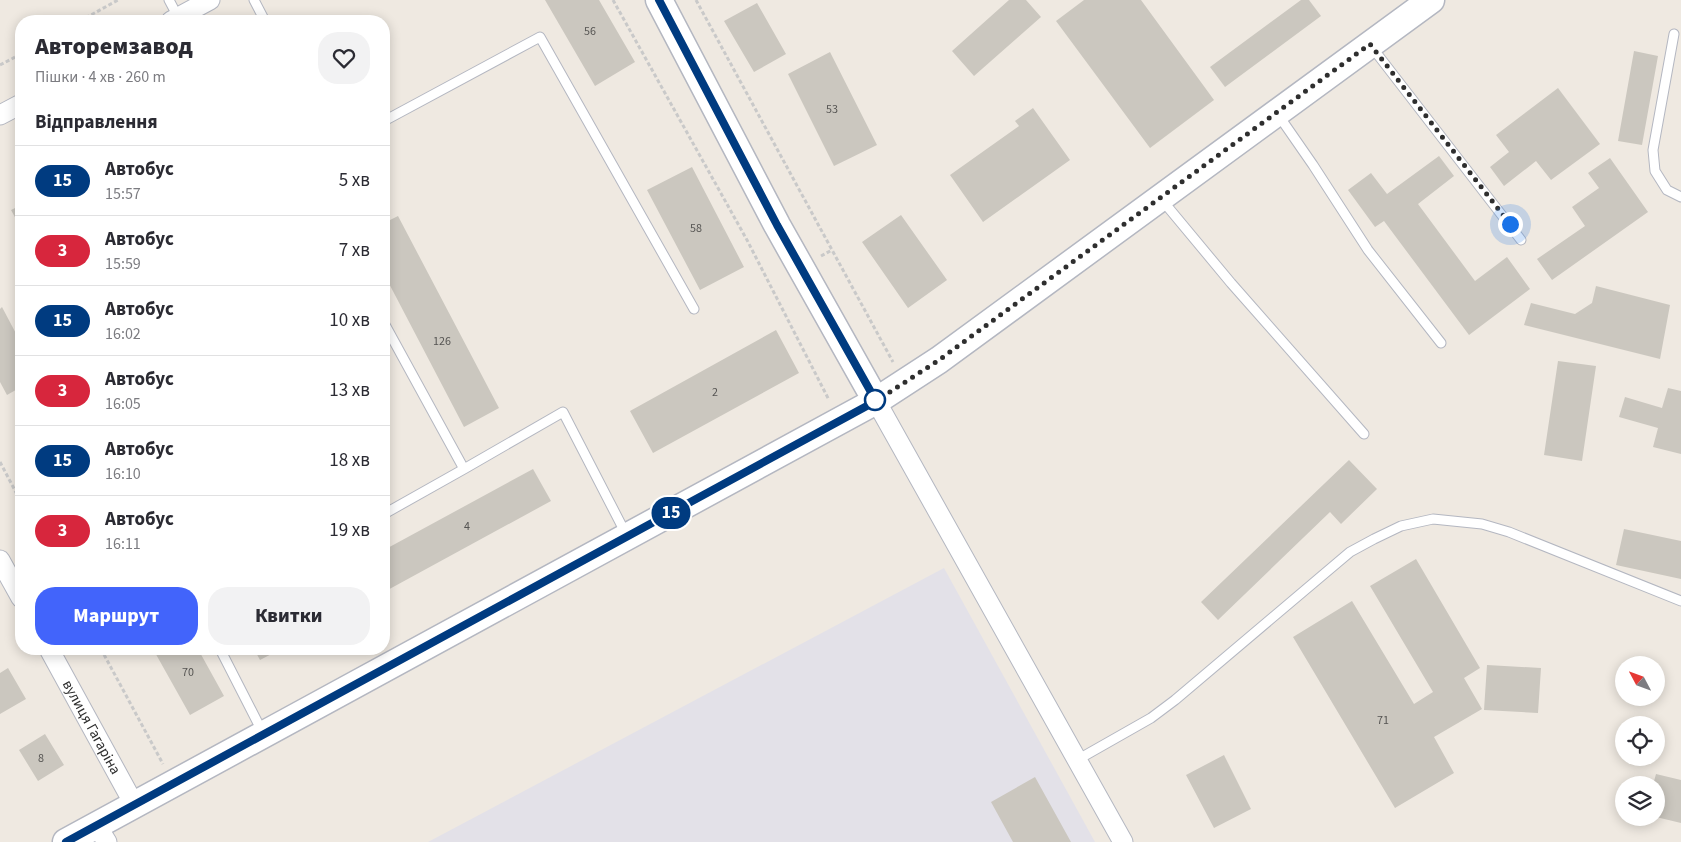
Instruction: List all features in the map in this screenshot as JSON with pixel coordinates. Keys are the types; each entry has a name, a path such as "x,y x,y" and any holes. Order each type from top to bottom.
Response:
{"street":[{"path":"182,15 210,0"},
{"path":"660,0 777,225 1123,842"},
{"path":"66,842 102,834 135,806 174,784 876,401 939,360 1431,0"},
{"path":"0,115 15,107"},
{"path":"0,560 15,587"},
{"name":"вулиця Гагаріна","path":"52,655 135,806"}],"lane":[{"path":"168,0 174,15"},
{"path":"254,0 262,15"},
{"path":"1674,34 1653,150 1655,171 1667,190 1681,197"},
{"path":"390,118 540,37 694,309"},
{"path":"1370,44 1521,240"},
{"path":"1277,113 1368,250 1441,343"},
{"path":"1160,198 1231,283 1364,434"},
{"path":"390,334 464,469"},
{"path":"390,511 563,412 627,537"},
{"path":"1077,760 1151,718 1175,700 1350,552 1401,526 1433,519 1482,524 1509,532 1681,601"},
{"path":"223,655 264,735"}],"path":[{"path":"91,15 118,0"},
{"path":"613,0 747,240 840,421"},
{"path":"696,0 905,383"},
{"path":"0,65 15,57"},
{"path":"0,462 15,491"},
{"path":"104,655 174,784"}],"shaded area":[{"path":"944,568 1095,842 428,842"}],"building":[{"path":"545,0 599,0 635,62 595,86"},
{"path":"1009,0 1026,0 1041,17 974,76 952,51"},
{"path":"1084,0 1141,0 1214,100 1150,148 1056,21"},
{"path":"1301,0 1309,0 1321,16 1225,87 1210,67"},
{"path":"757,3 786,54 754,72 724,21"},
{"path":"1634,51 1658,56 1642,145 1618,141"},
{"path":"830,52 877,145 834,166 788,74"},
{"path":"1558,88 1600,144 1551,180 1536,161 1504,186 1490,167 1509,152 1496,135"},
{"path":"1033,108 1070,160 983,222 950,175 1019,126 1015,121"},
{"path":"1439,156 1454,176 1418,204 1475,281 1507,257 1530,289 1469,335 1384,221 1375,227 1348,190 1371,173 1387,194"},
{"path":"1610,158 1648,212 1552,280 1537,259 1585,226 1572,207 1599,188 1588,173"},
{"path":"692,167 744,267 700,290 647,190"},
{"path":"15,208 15,217 11,210"},
{"path":"901,215 947,280 908,308 862,242"},
{"path":"398,216 499,408 464,427 390,285 390,220"},
{"path":"1596,286 1670,305 1660,359 1524,325 1531,303 1575,314 1592,303"},
{"path":"2,307 15,332 15,390 7,395 0,382 0,309"},
{"path":"776,330 799,373 653,453 630,411"},
{"path":"1558,361 1596,366 1582,461 1544,455"},
{"path":"1668,388 1681,391 1681,454 1653,447 1658,428 1619,417 1625,397 1662,408"},
{"path":"1349,460 1377,489 1341,524 1330,512 1218,620 1201,602"},
{"path":"533,469 551,501 390,589 390,547"},
{"path":"1624,529 1681,541 1681,579 1616,565"},
{"path":"1416,559 1480,668 1464,678 1482,709 1434,737 1454,773 1395,808 1293,637 1352,601 1414,704 1433,692 1370,586"},
{"path":"156,655 201,655 224,696 190,715"},
{"path":"257,655 270,655 260,660"},
{"path":"1487,665 1541,668 1538,713 1484,710"},
{"path":"8,668 26,699 0,714 0,673"},
{"path":"45,734 64,765 38,781 19,750"},
{"path":"1224,755 1251,809 1214,828 1186,775"},
{"path":"1665,776 1681,780 1681,823 1665,819"},
{"path":"1035,777 1071,842 1013,842 991,802"}],"bus line":[{"name":"15","path":"66,842 876,401 777,225 659,0"}],"route":[{"path":"875,400 939,360 1370,44 1510,224"}]}
